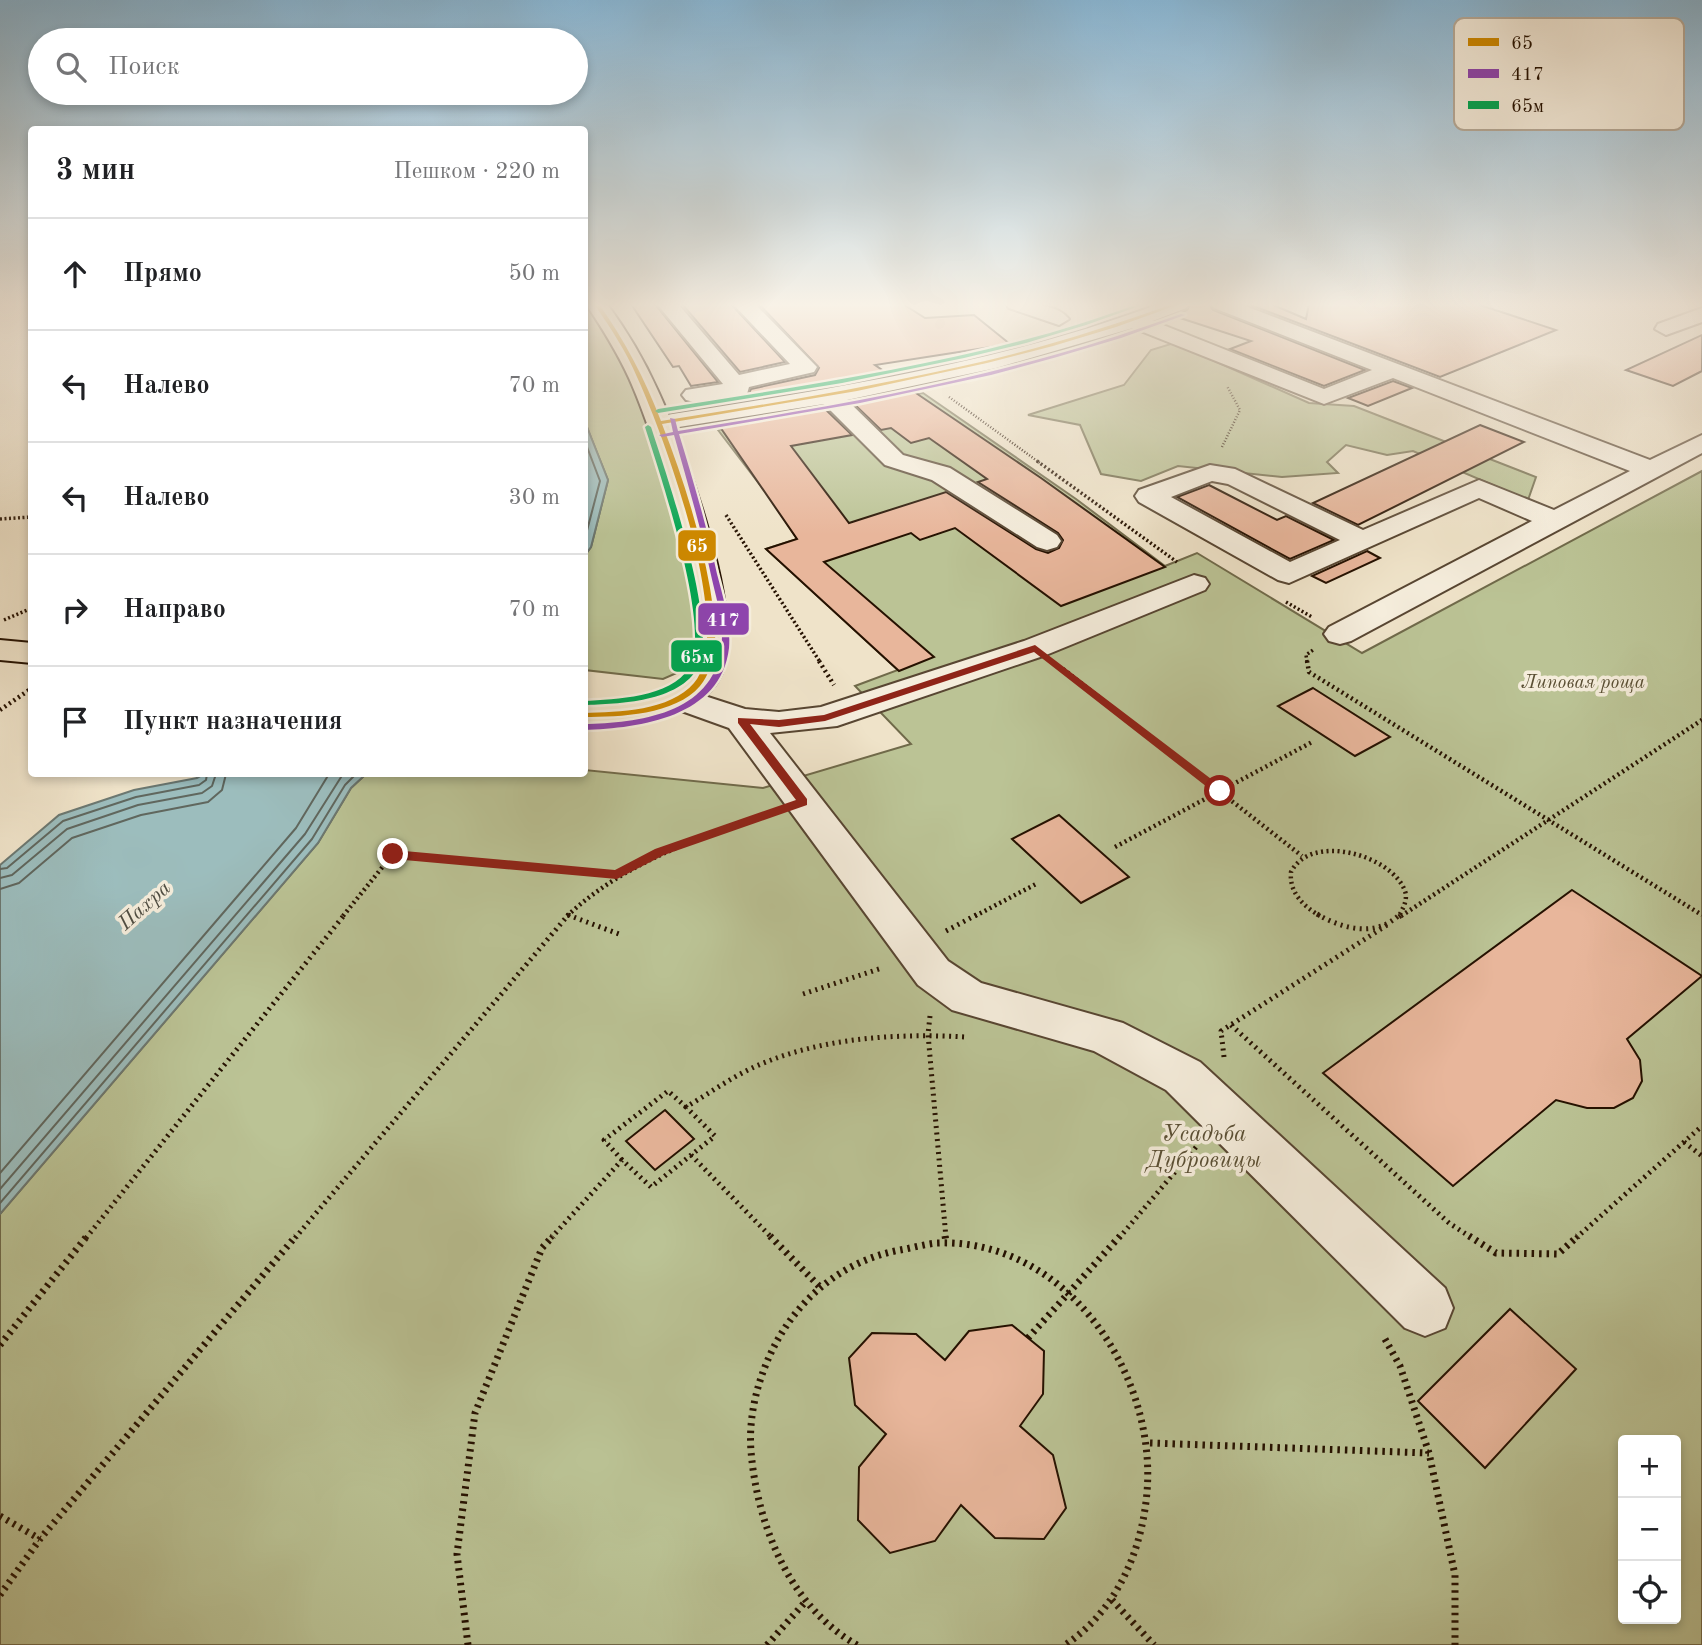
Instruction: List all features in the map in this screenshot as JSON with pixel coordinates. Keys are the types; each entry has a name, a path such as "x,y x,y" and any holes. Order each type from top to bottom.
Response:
{"main road":[{"path":"588,715 641,711 677,698 703,676 711,658 713,633 697,551 655,412 639,381"},
{"path":"0,650 28,653"}],"street":[{"path":"655,412 739,389 734,383 744,381"},
{"path":"655,412 831,397 910,381"},
{"path":"1289,381 1324,397 1366,381"},
{"path":"1428,381 1652,470"},
{"path":"831,397 894,460 942,474 1047,541"},
{"path":"1340,634 1702,443"},
{"path":"1363,541 1235,477 1210,473 1149,496 1289,575 1479,488 1555,522"},
{"path":"677,698 741,720 779,723 825,718 1035,648 1194,584"},
{"path":"741,720 933,972 968,997 1107,1036 1183,1076 1425,1308"}],"path":[{"path":"927,381 1181,565 1194,584"},
{"path":"1210,473 1240,410 1225,381"},
{"path":"720,505 834,686"},
{"path":"0,519 28,517"},
{"path":"1289,575 1264,590 1340,634 1306,655 1309,672 1702,915"},
{"path":"0,622 28,610"},
{"path":"1035,648 1302,856"},
{"path":"0,710 28,691"},
{"path":"1221,1031 1702,720"},
{"path":"1115,847 1314,741"},
{"path":"0,1595 40,1539 568,915 617,874 659,852 803,802"},
{"path":"1387,925 1353,929 1333,924 1308,909 1293,890 1290,876 1293,865 1302,856 1316,850 1351,851 1385,867 1404,893 1404,906 1399,917"},
{"path":"0,1345 393,854 617,874"},
{"path":"568,915 619,934"},
{"path":"933,972 928,1034 946,1242"},
{"path":"1231,1025 1449,1223 1496,1253 1558,1254 1702,1126"},
{"path":"686,1107 760,1065 859,1039 928,1034 977,1038"},
{"path":"668,1091 686,1107 715,1136 651,1187 604,1140 668,1091"},
{"path":"1027,1338 1071,1294 1202,1140"},
{"path":"1684,1142 1702,1156"},
{"path":"691,1155 819,1286"},
{"path":"468,1645 457,1554 475,1413 542,1248 622,1160"},
{"path":"857,1645 806,1601 775,1555 757,1502 750,1450 755,1399 770,1354 794,1314 819,1286 862,1259 903,1245 946,1242 990,1250 1032,1267 1071,1294 1107,1335 1135,1385 1150,1443 1150,1497 1138,1552 1112,1600 1065,1645"},
{"path":"1381,1331 1400,1366 1429,1453 1455,1575 1455,1645"},
{"path":"1150,1443 1429,1453"},
{"path":"0,1516 40,1539"},
{"path":"1112,1600 1154,1645"},
{"path":"767,1645 806,1601"}],"green space":[{"path":"588,381 640,381 648,395 711,658 663,679 588,670 588,551 608,480 588,430"},
{"path":"1127,381 1259,381 1309,403 1354,406 1536,477 1528,500 1413,451 1387,455 1346,445 1327,462 1338,473 1282,477 1178,466 1141,481 1101,474 1080,425 1028,415 1124,385"},
{"name":"Усадьба Дубровицы","path":"923,393 1076,499 1165,566 1197,553 1362,653 1702,471 1702,1645 0,1645 0,1214 318,843 351,788 363,777 588,777 588,770 763,788 911,744 855,686 898,670 766,549 797,539 770,498 718,430"}],"water":[{"path":"588,430 608,480 588,551"},
{"name":"Пахра","path":"363,777 351,788 318,843 0,1214 0,865 59,815 134,790 197,778"}],"building":[{"path":"688,381 718,382 691,386"},
{"path":"789,381 849,381 705,406 703,403 747,397 751,389"},
{"path":"1311,381 1337,381 1324,386"},
{"path":"1393,381 1412,388 1368,406 1348,398"},
{"path":"1658,381 1683,381 1673,386"},
{"path":"910,389 1165,567 1061,606 955,528 920,540 911,533 824,562 934,657 899,671 766,549 797,539 718,424 823,407 852,435 791,446 849,523 946,492 1036,549 1048,553 1059,548 1063,540 1058,533 978,482 987,479 929,438 911,443 891,428 881,430 852,402"},
{"path":"1480,425 1524,442 1358,525 1313,503"},
{"path":"1209,485 1277,520 1286,516 1334,540 1290,559 1177,497"},
{"path":"1367,551 1380,558 1326,583 1312,576"},
{"path":"1313,688 1390,737 1355,756 1278,706"},
{"path":"1059,815 1129,877 1081,903 1012,839"},
{"path":"1572,890 1702,976 1627,1039 1640,1060 1642,1081 1633,1098 1614,1108 1587,1108 1556,1100 1453,1186 1323,1073"},
{"path":"665,1110 694,1139 655,1170 626,1141"},
{"path":"1510,1309 1576,1369 1485,1468 1418,1401"},
{"path":"1012,1325 1044,1351 1043,1394 1020,1426 1053,1455 1066,1508 1044,1539 995,1538 961,1505 935,1541 890,1553 858,1520 859,1467 886,1434 855,1405 849,1358 872,1333 916,1334 945,1360 969,1331"}],"transit line":[{"name":"65","path":"588,715 651,709 683,696 696,686 705,673 711,646 710,611 692,525 665,439 642,381"},
{"name":"65м","path":"658,411 843,381"},
{"name":"65","path":"660,423 903,381"},
{"name":"417","path":"662,435 860,401 957,381"},
{"name":"417","path":"588,727 628,724 672,713 692,703 708,689 719,671 725,649 722,609 704,532 672,419"},
{"name":"65м","path":"588,703 629,700 659,693 685,678 694,667 699,648 693,587 648,427"}],"route":[{"path":"393,854 617,874 659,852 803,802 741,720 779,723 825,718 873,705 1035,648 1220,791"}],"park label":[{"name":"Липовая роща","path":"1583,681"}]}
